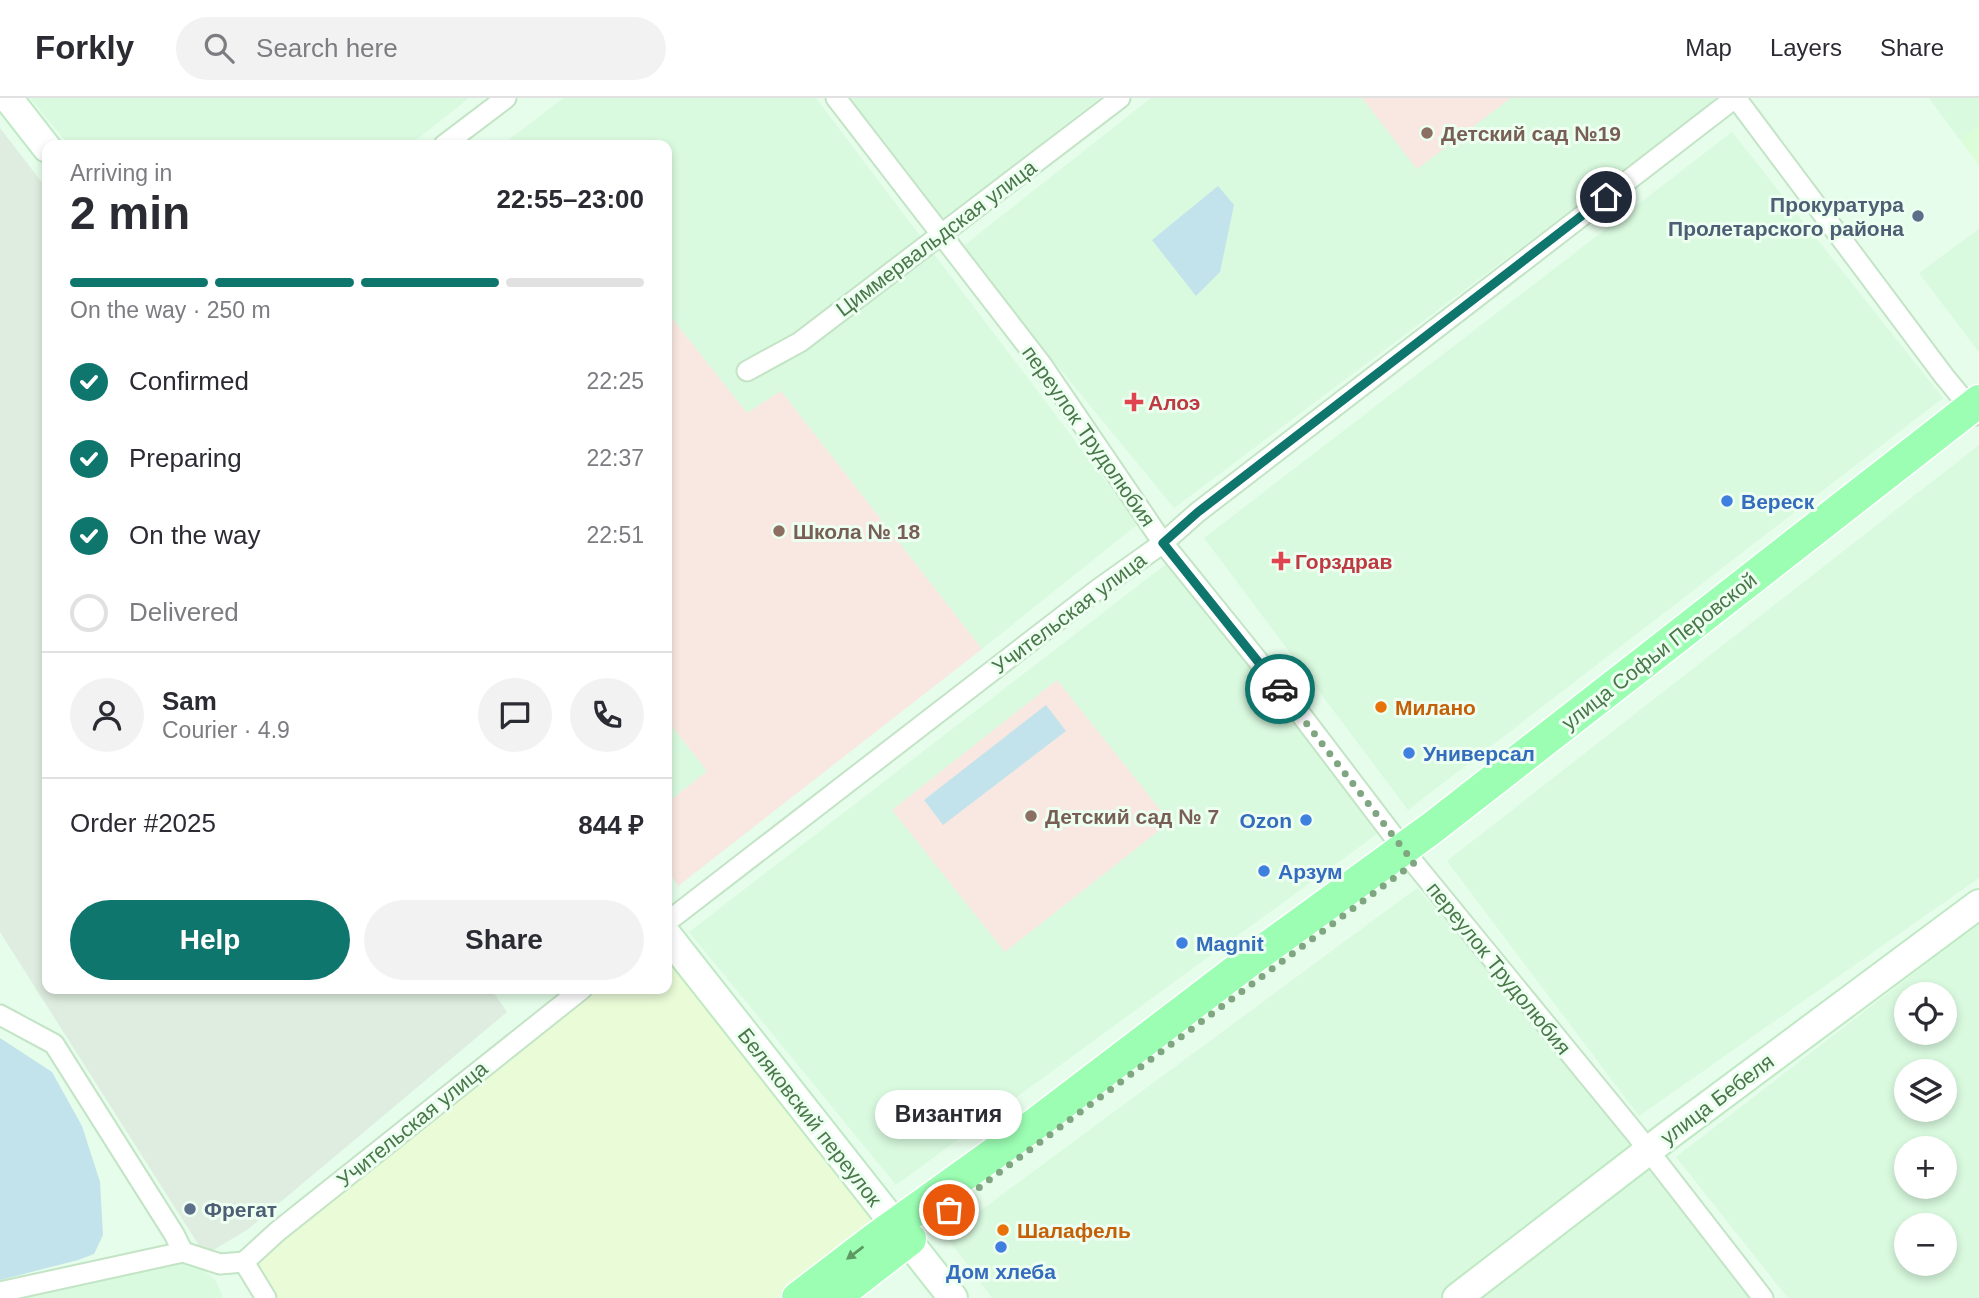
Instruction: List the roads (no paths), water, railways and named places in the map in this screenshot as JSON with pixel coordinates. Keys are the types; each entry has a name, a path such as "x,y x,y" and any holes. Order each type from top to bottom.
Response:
{"main road":[{"name":"улица Софьи Перовской","path":"834,1298 901,1233 1038,1122 1253,958 1409,856 1977,413"},
{"name":"улица Софьи Перовской","path":"798,1298 901,1233"}],"street":[{"path":"8,98 42,142"},
{"path":"451,140 506,98"},
{"name":"переулок Трудолюбия","path":"835,98 1042,365 1163,543 1293,704 1409,856 1648,1150 1763,1298"},
{"name":"Циммервальдская улица","path":"747,371 800,342 1120,98"},
{"path":"1735,98 1977,413"},
{"name":"Учительская улица","path":"672,918 1097,590 1163,543 1198,512 1735,98"},
{"name":"улица Бебеля","path":"1457,1298 1648,1150 1979,904"},
{"name":"Беляковский переулок","path":"672,941 953,1298"},
{"name":"Учительская улица","path":"244,1262 278,1231 576,994"},
{"path":"0,1015 54,1044 183,1252"},
{"path":"0,1292 183,1252 220,1264 244,1262 266,1298"}],"place":[{"name":"Детский сад №19","path":"1427,133"},
{"name":"Прокуратура Пролетарского района","path":"1918,216"},
{"name":"Алоэ","path":"1134,402"},
{"name":"Вереск","path":"1727,501"},
{"name":"Школа № 18","path":"779,531"},
{"name":"Горздрав","path":"1281,561"},
{"name":"Милано","path":"1381,707"},
{"name":"Универсал","path":"1409,753"},
{"name":"Детский сад № 7","path":"1031,816"},
{"name":"Ozon","path":"1306,820"},
{"name":"Арзум","path":"1264,871"},
{"name":"Magnit","path":"1182,943"},
{"name":"Фрегат","path":"190,1209"},
{"name":"Византия","path":"949,1210"},
{"name":"Шалафель","path":"1003,1230"},
{"name":"Дом хлеба","path":"1001,1247"}]}
